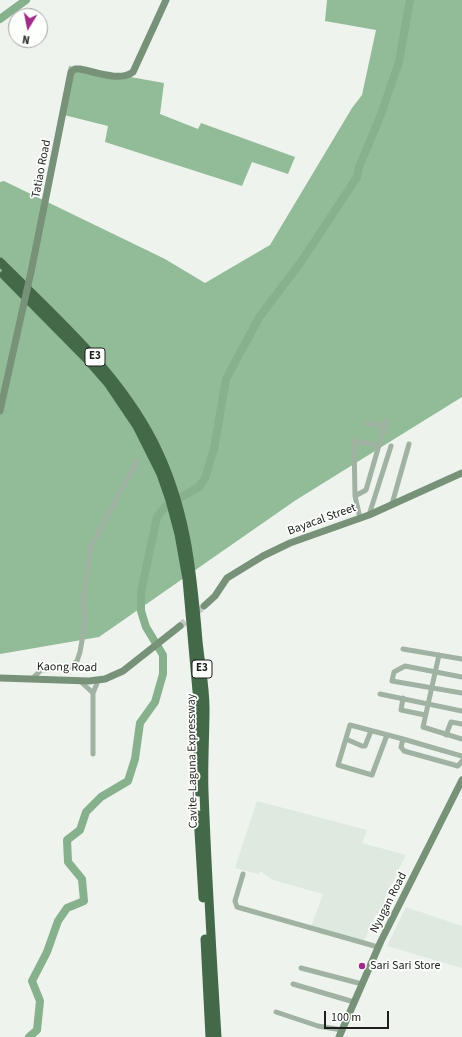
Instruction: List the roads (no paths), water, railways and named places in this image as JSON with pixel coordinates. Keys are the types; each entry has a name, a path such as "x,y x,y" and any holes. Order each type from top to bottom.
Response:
{"highway":[{"name":"Cavite–Laguna Expressway","path":"0,262 93,354 114,379 132,406 164,472 170,500 182,531 194,583 204,688 204,790 217,1037"},
{"name":"Cavite–Laguna Expressway","path":"0,271 88,359 108,383 137,426 164,472"},
{"name":"Cavite–Laguna Expressway","path":"182,531 198,702 197,780 210,1037"}],"main road":[{"name":"Tatiao Road","path":"0,411 42,223 71,72 75,69 80,69 122,77 133,72 166,0"},
{"name":"Bayacal Street","path":"204,606 215,596 227,578 263,556 290,543 369,515 462,474"},
{"name":"Kaong Road","path":"0,678 98,681 117,674 180,626"},
{"name":"Nyugan Road","path":"341,1034 378,947 462,780"}],"street":[{"path":"354,496 366,490 385,424 366,423"},
{"path":"360,518 354,496 354,441 379,446"},
{"path":"392,504 409,444"},
{"path":"369,515 391,446"},
{"path":"32,679 41,670 69,668 77,661 85,623 83,600 91,546 137,461"},
{"path":"403,649 462,659"},
{"path":"439,655 436,672 427,703 424,728 462,739"},
{"path":"462,677 405,666 394,672 392,681 462,693"},
{"path":"80,681 93,694"},
{"path":"93,754 93,694 98,681"},
{"path":"380,694 462,711"},
{"path":"403,698 401,710 425,715"},
{"path":"446,735 451,722 462,724"},
{"path":"387,735 372,775 338,765 350,725 403,739 462,756"},
{"path":"346,739 365,746 371,731"},
{"path":"403,739 401,747 404,750 458,766 462,761"},
{"path":"243,874 235,901 237,907 378,947"},
{"path":"301,968 362,984"},
{"path":"293,984 354,1002"},
{"path":"276,1012 341,1034"}],"waterway":[{"path":"0,19 26,0"},
{"path":"29,1037 37,1030 40,1001 32,981 47,952 58,921 67,908 84,901 82,879 68,862 67,840 80,830 86,812 101,797 128,781 135,759 140,723 155,702 163,674 163,655 146,627 141,611 141,592 157,517 167,505 199,487 205,478 214,449 226,379 260,316 301,262 357,177 359,167 380,117 399,62 410,0"}],"tunnel":[{"path":"180,626 204,606"}],"place":[{"name":"Sari Sari Store","path":"362,966"}]}
